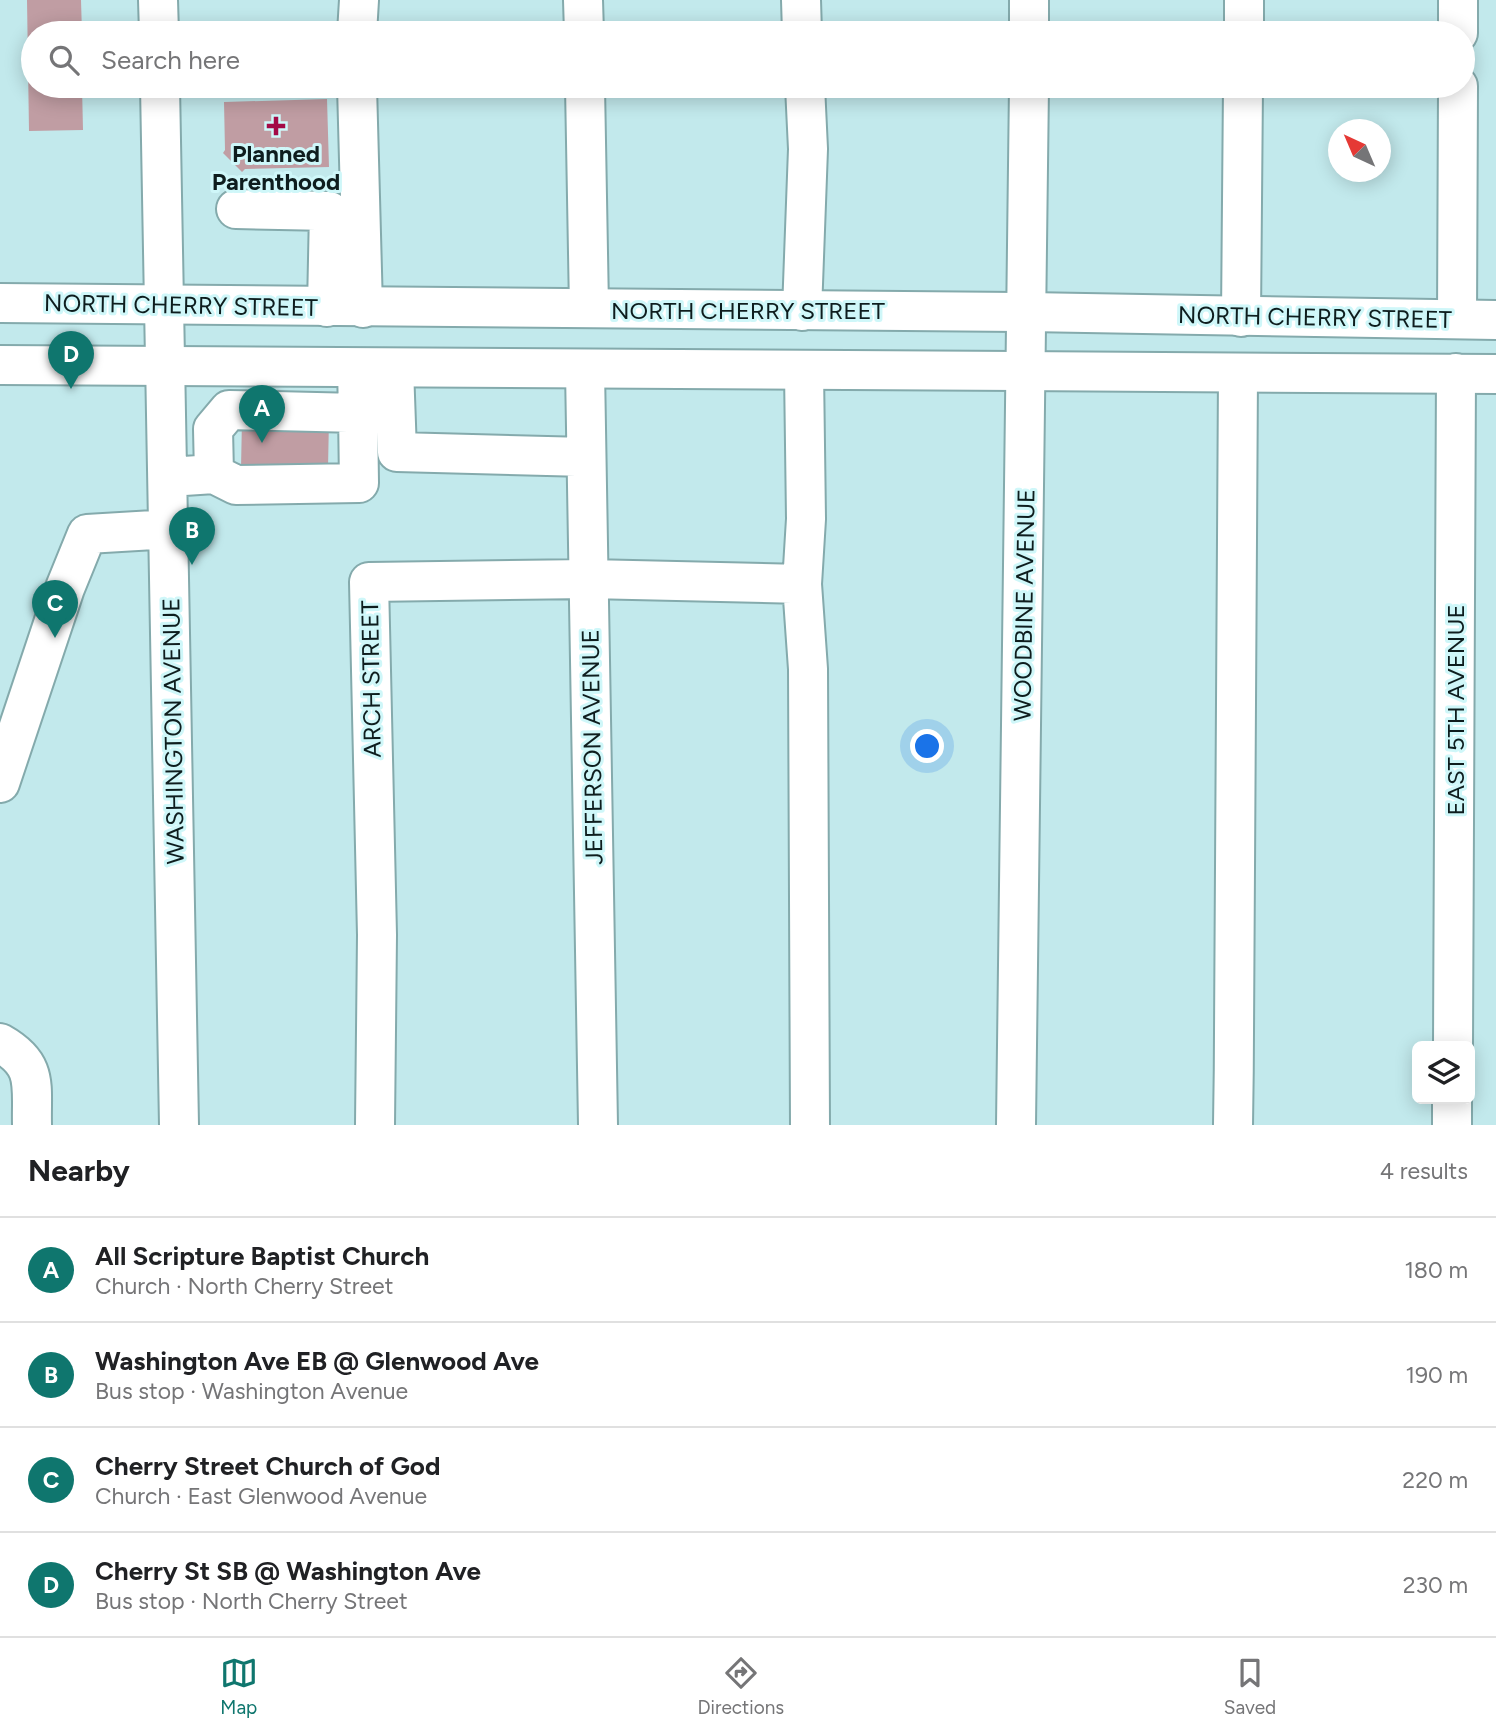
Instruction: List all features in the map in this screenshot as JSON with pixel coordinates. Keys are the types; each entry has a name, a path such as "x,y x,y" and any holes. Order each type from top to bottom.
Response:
{"street":[{"path":"158,0 159,21"},
{"path":"358,21 359,0"},
{"path":"583,0 584,21"},
{"path":"801,0 802,21"},
{"path":"1029,0 1029,21"},
{"path":"1244,0 1244,21"},
{"path":"1458,0 1458,21"},
{"name":"WASHINGTON AVENUE","path":"160,98 179,1125"},
{"path":"345,307 356,98"},
{"path":"585,98 589,309"},
{"path":"802,311 808,149 806,98"},
{"name":"WOODBINE AVENUE","path":"1016,1125 1029,98"},
{"path":"1241,317 1243,98"},
{"path":"1457,320 1458,98"},
{"path":"236,209 329,211 345,307"},
{"name":"NORTH CHERRY STREET","path":"0,303 1028,312 1496,320"},
{"path":"0,365 1496,374"},
{"path":"169,477 214,474 236,485 359,483 358,413 376,368"},
{"path":"376,368 397,452 586,457"},
{"name":"JEFFERSON AVENUE","path":"584,370 598,1125"},
{"path":"804,370 806,519 802,584 808,669 810,1125"},
{"name":"EAST 5TH AVENUE","path":"1453,1041 1456,373"},
{"path":"1233,1125 1237,864 1234,702 1238,374"},
{"path":"214,474 213,429 229,410 358,413"},
{"path":"0,783 65,588 87,534 170,529"},
{"name":"ARCH STREET","path":"375,1125 377,935 369,582 589,579 802,584"},
{"path":"0,1043 19,1054 31,1070 32,1125"},
{"path":"1452,1104 1452,1125"}],"building":[{"path":"27,0 81,0 82,21 27,21"},
{"path":"28,98 82,98 83,130 29,131"},
{"name":"Planned Parenthood","path":"327,99 329,167 245,169 242,172 223,153 224,102"},
{"path":"242,419 329,419 328,468 241,468"}],"place":[{"name":"Planned Parenthood","path":"276,126"},
{"name":"Cherry St SB @ Washington Ave","path":"71,389"},
{"name":"All Scripture Baptist Church","path":"262,443"},
{"name":"Washington Ave EB @ Glenwood Ave","path":"192,565"},
{"name":"Cherry Street Church of God","path":"55,638"}]}
